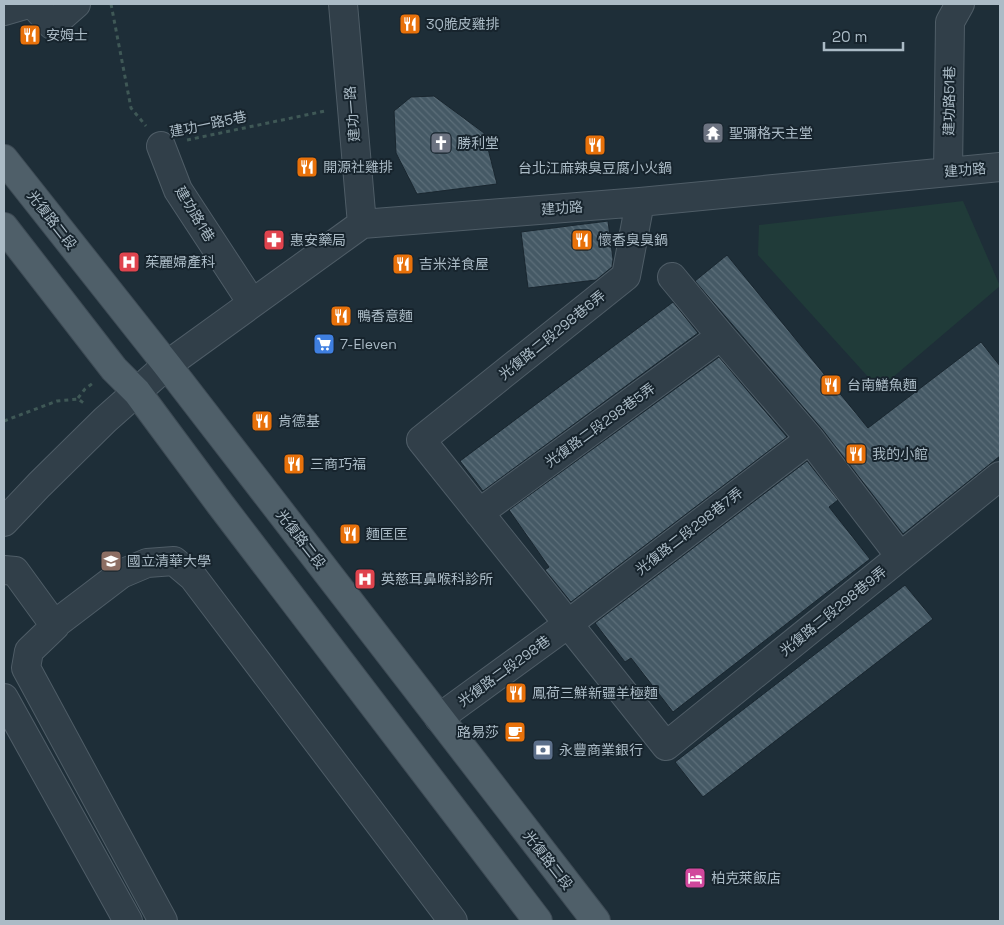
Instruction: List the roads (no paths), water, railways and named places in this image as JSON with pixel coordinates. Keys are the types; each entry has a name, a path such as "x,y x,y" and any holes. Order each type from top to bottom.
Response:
{"main road":[{"name":"光復路二段","path":"4,159 167,365 596,921"},
{"path":"4,227 114,368 137,392 220,504 538,921"}],"street":[{"path":"4,11 28,4"},
{"path":"32,4 52,25 76,4"},
{"name":"建功一路","path":"343,4 362,224"},
{"name":"建功路51巷","path":"948,172 950,22 960,4"},
{"name":"建功路1巷","path":"161,146 178,190 252,303"},
{"name":"建功路","path":"362,224 640,202 1000,167"},
{"name":"光復路二段298巷6弄","path":"479,513 421,440 626,276 640,202"},
{"path":"4,522 98,427 167,365 362,224"},
{"path":"672,277 720,336 810,439 900,556"},
{"name":"光復路二段298巷5弄","path":"479,513 720,336"},
{"name":"光復路二段298巷7弄","path":"568,624 810,439"},
{"name":"光復路二段298巷9弄","path":"568,624 666,746 1000,476"},
{"path":"479,513 568,624"},
{"path":"163,921 26,668 30,651 54,625 121,574 147,564 174,561 193,577 453,921"},
{"path":"4,570 15,571 54,625"},
{"name":"光復路二段298巷","path":"439,718 568,624"},
{"path":"4,698 128,921"}],"place":[{"name":"3Q脆皮雞排","path":"410,24"},
{"name":"安姆士","path":"30,35"},
{"name":"聖彌格天主堂","path":"713,133"},
{"name":"勝利堂","path":"441,143"},
{"name":"台北江麻辣臭豆腐小火鍋","path":"595,145"},
{"name":"開源社雞排","path":"307,167"},
{"name":"惠安藥局","path":"274,240"},
{"name":"懷香臭臭鍋","path":"582,240"},
{"name":"茱麗婦產科","path":"129,262"},
{"name":"吉米洋食屋","path":"403,264"},
{"name":"鴨香意麵","path":"341,316"},
{"name":"7-Eleven","path":"324,344"},
{"name":"台南鱔魚麵","path":"831,385"},
{"name":"肯德基","path":"262,421"},
{"name":"我的小館","path":"856,454"},
{"name":"三商巧福","path":"294,464"},
{"name":"麵匡匡","path":"350,534"},
{"name":"國立清華大學","path":"111,561"},
{"name":"英慈耳鼻喉科診所","path":"365,579"},
{"name":"鳳荷三鮮新疆羊極麵","path":"516,693"},
{"name":"路易莎","path":"515,732"},
{"name":"永豐商業銀行","path":"543,750"},
{"name":"柏克萊飯店","path":"695,878"}]}
